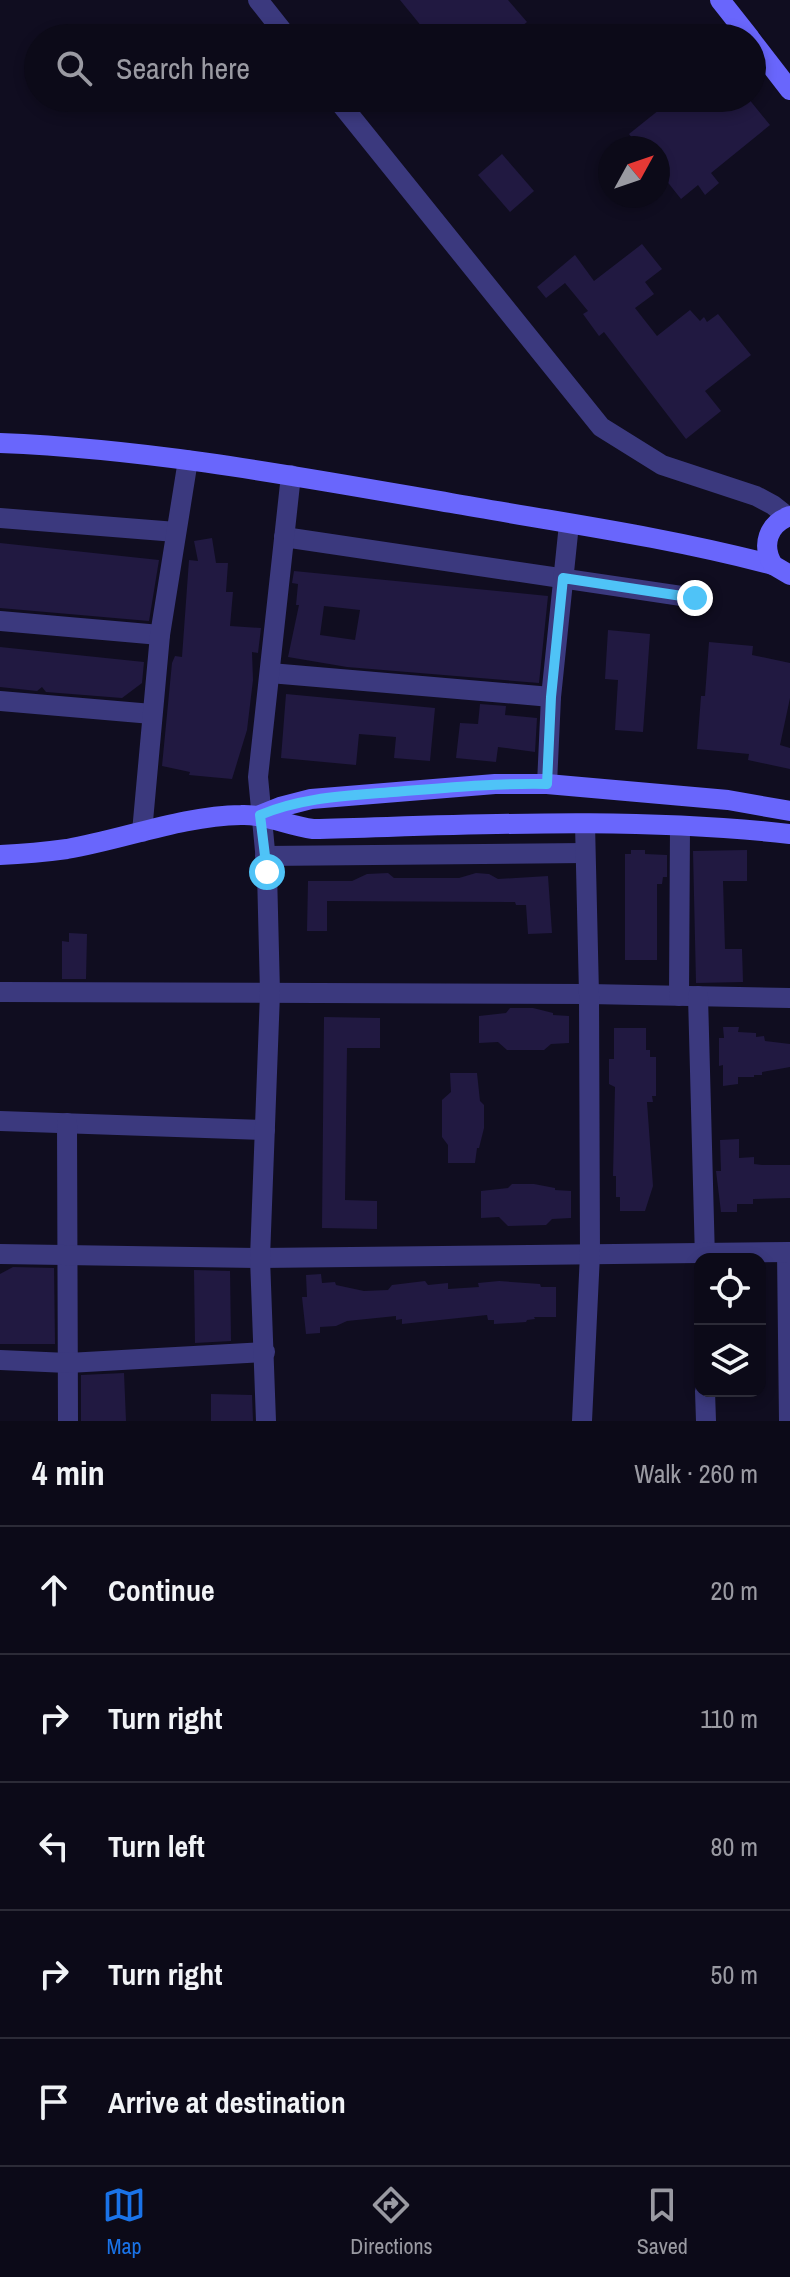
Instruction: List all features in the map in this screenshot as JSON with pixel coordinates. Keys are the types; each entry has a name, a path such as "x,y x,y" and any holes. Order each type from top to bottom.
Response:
{"street":[{"path":"258,0 277,24"},
{"path":"720,0 739,24"},
{"path":"766,59 790,90"},
{"path":"347,112 601,427 662,465 765,500 789,517 772,527 768,536 767,551 782,570"},
{"path":"0,443 188,460 291,475 727,554 782,570"},
{"path":"142,832 160,635 188,460"},
{"path":"266,1421 260,1258 270,993 259,757 291,475"},
{"path":"0,518 176,532"},
{"path":"547,784 551,697 569,524"},
{"path":"727,554 749,547 768,536"},
{"path":"284,537 695,598"},
{"path":"0,621 160,635"},
{"path":"270,673 551,697"},
{"path":"0,701 152,714"},
{"path":"0,855 67,849 208,818 260,815 311,799 470,786 547,784 728,800 790,811"},
{"path":"260,815 313,829 585,824 680,826 790,834"},
{"path":"582,1421 590,1254 585,824"},
{"path":"680,826 704,1253"},
{"path":"265,856 585,853"},
{"path":"0,992 589,994 790,998"},
{"path":"0,1121 265,1130"},
{"path":"67,1123 68,1421"},
{"path":"766,1253 789,1252 789,1421"},
{"path":"0,1254 260,1258 694,1256"},
{"path":"0,1360 68,1363 265,1352"},
{"path":"705,1397 706,1421"}],"building":[{"path":"400,0 508,0 527,22 524,24 420,24"},
{"path":"656,112 759,112 770,125 711,173 719,183 705,195 698,185 681,199 670,185 670,136 629,134"},
{"path":"502,154 534,191 510,212 478,175"},
{"path":"642,244 662,269 645,282 654,294 635,308 657,336 690,310 700,321 704,317 707,322 718,314 751,355 705,391 721,411 686,439 604,332 599,336 583,314 588,311 565,283 546,298 537,287 575,255 594,281"},
{"path":"212,538 216,563 228,563 226,592 233,592 230,626 261,628 258,653 252,652 253,680 247,730 232,779 189,775 190,772 162,766 172,663 175,656 182,657 189,560 198,561 194,541"},
{"path":"0,543 159,560 149,621 0,608"},
{"path":"294,571 548,596 539,683 347,667 288,657 299,605 296,605 298,584 292,583","holes":["324,606 360,610 355,640 320,635"]},
{"path":"608,630 650,634 643,732 615,730 618,680 605,679"},
{"path":"709,642 753,646 752,655 790,663 790,698 780,745 790,748 790,769 748,760 749,754 697,749"},
{"path":"0,647 144,662 142,683 122,698 46,692 42,687 37,691 0,687"},
{"path":"286,694 435,708 430,761 394,758 396,737 359,734 356,765 281,758"},
{"path":"480,704 506,706 505,715 537,718 535,752 498,747 496,762 456,758 460,723 478,724"},
{"path":"631,850 667,855 667,877 663,877 662,884 657,884 657,960 625,960 625,854 631,854"},
{"path":"747,850 747,881 723,881 725,949 742,949 743,982 696,983 693,851"},
{"path":"388,873 394,878 459,878 476,873 489,874 498,879 548,876 552,933 528,934 526,905 516,905 515,902 327,901 327,931 307,931 308,881 352,881 367,874"},
{"path":"69,933 87,934 86,979 62,979 62,941 69,942"},
{"path":"510,1008 533,1008 553,1015 569,1016 569,1043 551,1044 544,1050 507,1050 498,1042 479,1043 479,1016 506,1013"},
{"path":"324,1017 380,1018 380,1048 347,1048 345,1200 377,1201 377,1229 322,1228"},
{"path":"723,1027 739,1027 738,1032 756,1033 756,1037 764,1036 765,1041 790,1044 790,1067 762,1072 762,1075 754,1077 738,1077 738,1084 723,1086 719,1038 724,1038"},
{"path":"614,1028 646,1028 646,1050 650,1050 650,1057 656,1057 656,1096 652,1096 653,1102 647,1102 653,1186 645,1211 620,1211 620,1197 616,1197 616,1176 613,1176 615,1087 609,1084 609,1059 614,1059"},
{"path":"450,1073 477,1073 480,1101 484,1105 484,1128 475,1163 448,1163 448,1145 442,1137 442,1100 451,1092"},
{"path":"739,1139 739,1158 754,1157 754,1164 790,1165 790,1198 753,1199 753,1204 737,1204 737,1212 721,1212 716,1171 721,1171 720,1140"},
{"path":"512,1184 534,1184 571,1191 571,1218 552,1219 546,1225 508,1226 499,1217 481,1218 481,1191 508,1188"},
{"path":"13,1267 54,1268 55,1344 0,1344 0,1274"},
{"path":"194,1270 230,1271 231,1341 195,1343"},
{"path":"321,1274 322,1283 335,1282 336,1285 364,1291 388,1290 392,1285 425,1281 428,1285 448,1283 448,1289 479,1287 478,1283 499,1281 540,1284 541,1287 556,1287 556,1317 534,1317 526,1322 494,1324 494,1320 488,1320 487,1315 402,1324 402,1319 396,1320 396,1316 347,1321 336,1326 320,1327 320,1333 306,1334 302,1297 307,1297 306,1275"},
{"path":"124,1373 126,1421 81,1421 81,1375"},
{"path":"211,1394 252,1395 253,1421 211,1421"}],"route":[{"path":"267,872 260,815 295,802 495,784 547,784 551,697 563,578 695,598"}]}
